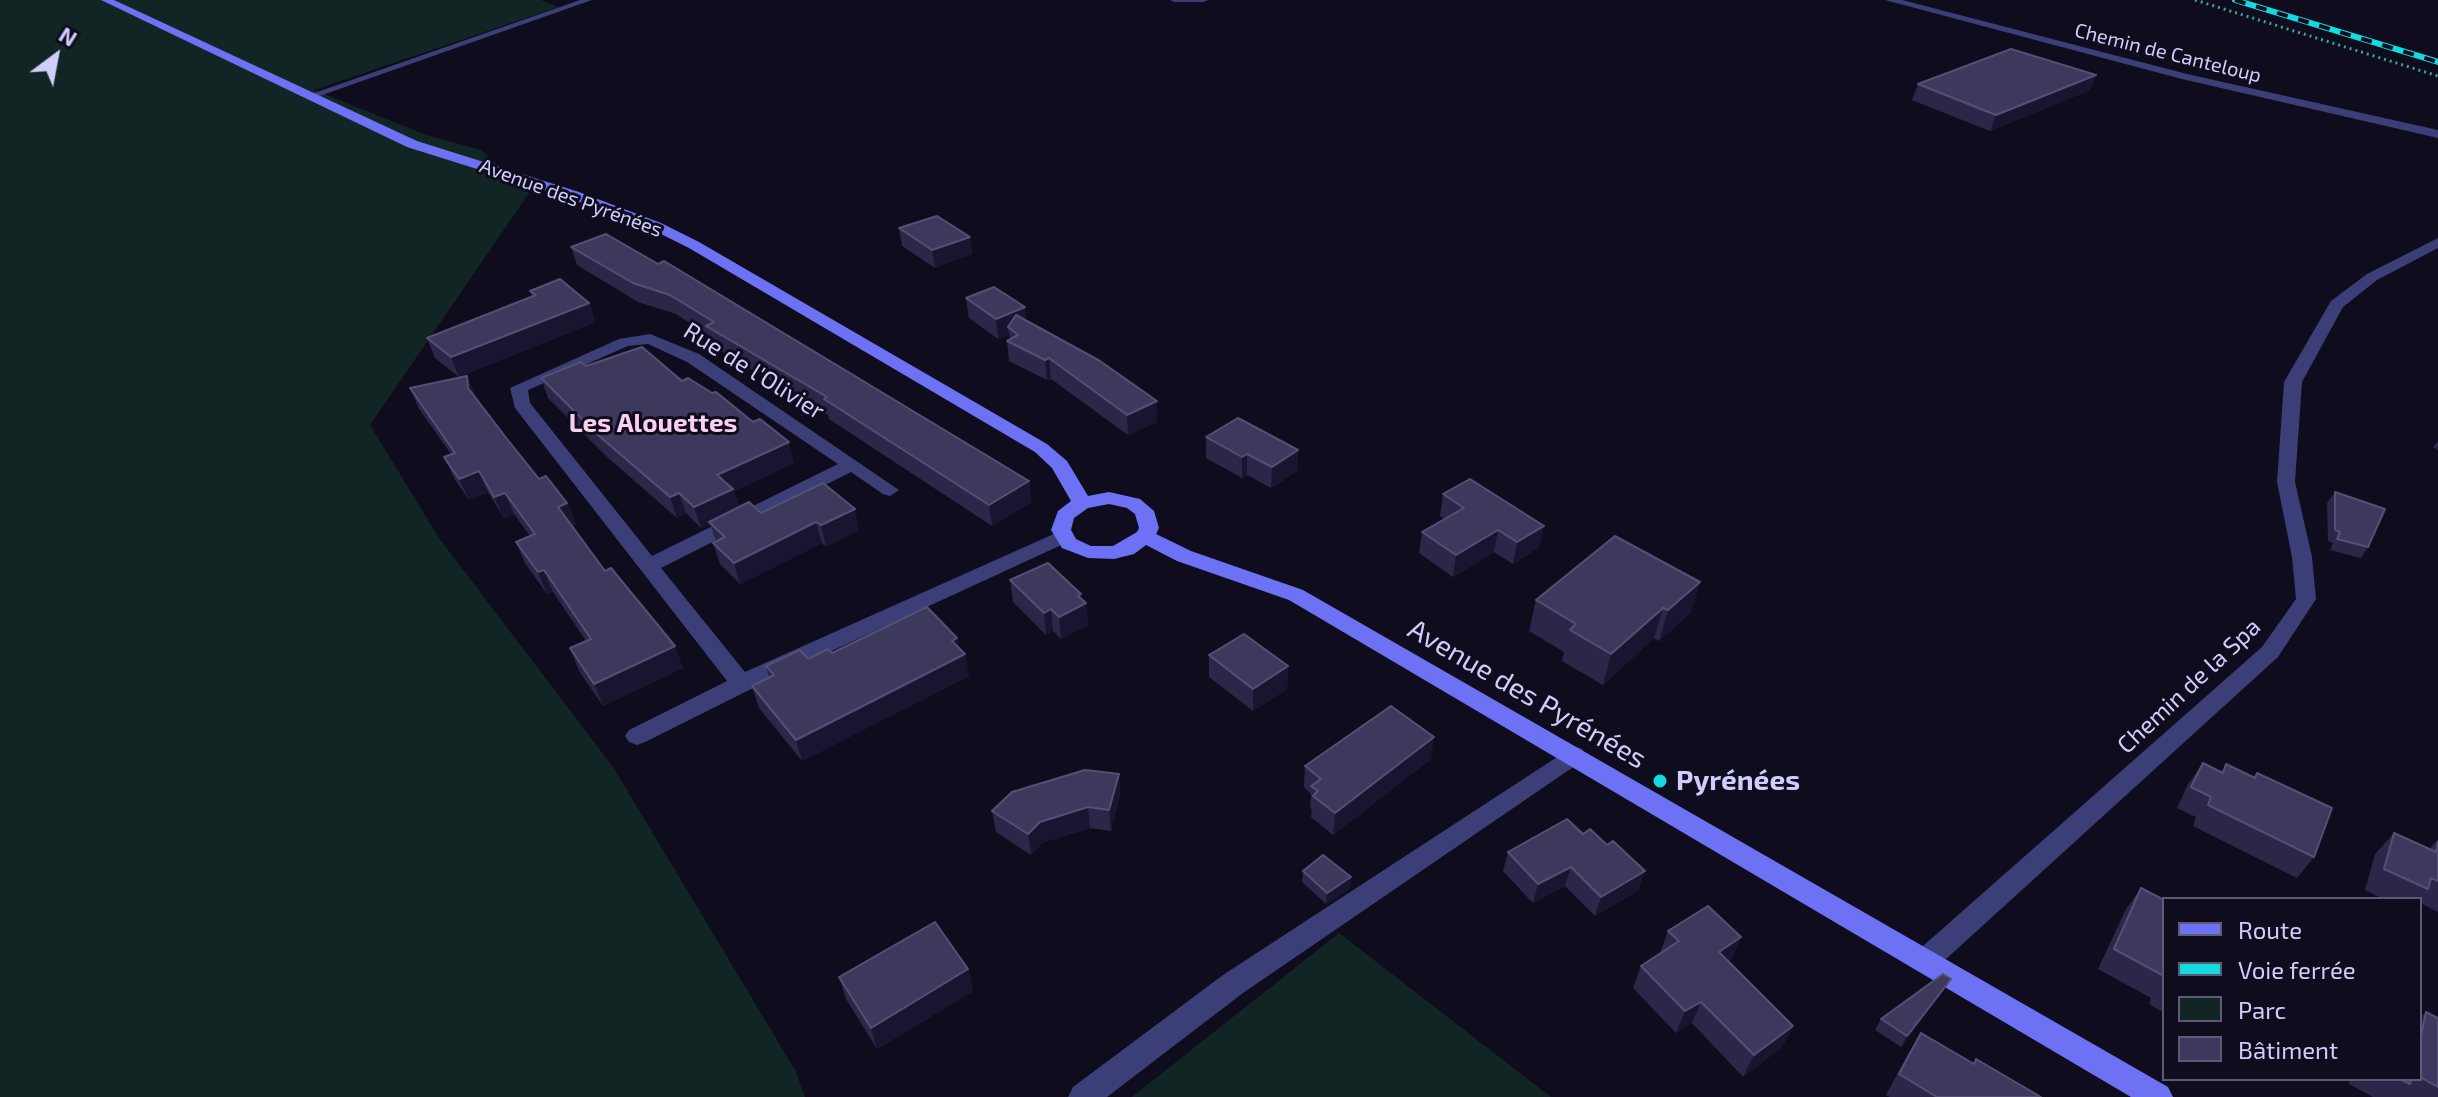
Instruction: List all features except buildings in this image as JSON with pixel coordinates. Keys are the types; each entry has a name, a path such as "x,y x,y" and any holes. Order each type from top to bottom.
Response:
{"main road":[{"name":"Avenue des Pyrénées","path":"106,0 412,144 574,195 656,226 694,245 1041,448 1060,465 1082,503"},
{"path":"1109,498 1133,503 1148,519 1145,536 1127,549 1101,554 1076,548 1063,537 1061,530 1065,515 1082,503 1109,498"},
{"name":"Avenue des Pyrénées","path":"1145,536 1184,556 1296,595 2158,1097"}],"street":[{"name":"Chemin de Canteloup","path":"1890,0 2186,77 2438,134"},
{"name":"Chemin de la Spa","path":"1925,961 2270,652 2306,599 2302,557 2286,482 2293,382 2337,304 2372,277 2438,242"},
{"name":"Rue de l'Olivier","path":"741,683 521,404 519,388 625,342 650,339 693,358 890,490"},
{"path":"649,566 852,464"},
{"path":"637,736 741,683 1063,537"},
{"path":"1083,1097 1233,984 1574,755"}],"lane":[{"path":"308,97 588,0"},
{"path":"1174,0 1204,0"}],"path":[{"path":"2195,0 2438,76"}],"green space":[{"path":"0,0 541,0 558,7 314,90 426,135 481,150 529,193 370,425 439,538 613,767 795,1070 805,1097 0,1097"},
{"path":"1339,933 1551,1097 1132,1097"}],"railway":[{"path":"2235,0 2438,62"}],"place":[{"name":"Pyrénées","path":"1660,781"}],"district":[{"name":"Les Alouettes","path":"653,423"}]}
